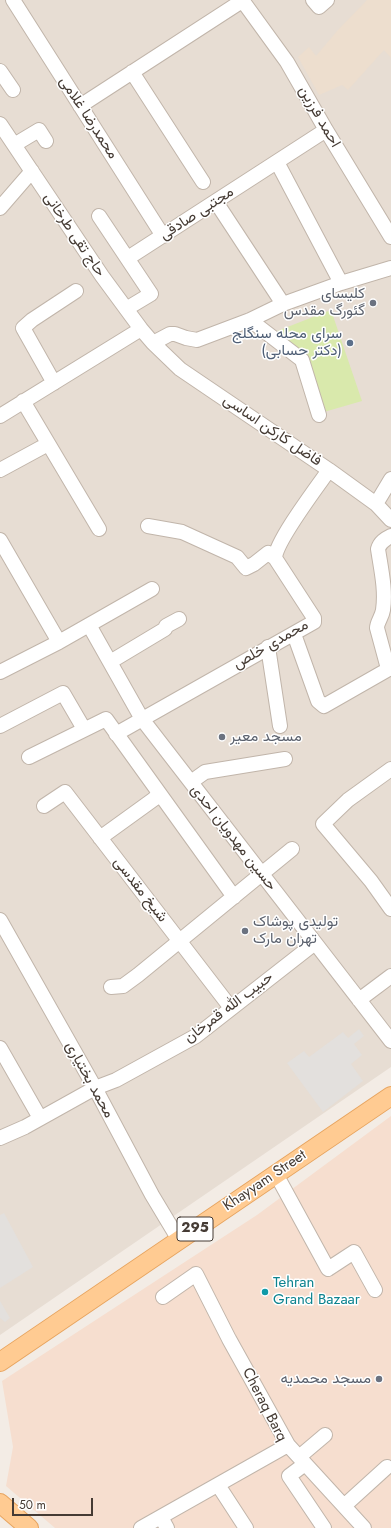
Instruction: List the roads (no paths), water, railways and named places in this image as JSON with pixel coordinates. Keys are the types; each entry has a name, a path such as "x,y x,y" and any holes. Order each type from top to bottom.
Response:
{"main road":[{"name":"Khayyam Street","path":"0,1362 391,1096"},
{"path":"0,1503 29,1528"}],"street":[{"name":"محمدرضا غلامی","path":"13,0 163,236"},
{"path":"80,106 242,0"},
{"name":"احمد فرزین","path":"242,0 287,62 326,130 391,237"},
{"path":"314,0 319,7 327,0"},
{"path":"0,71 13,90"},
{"path":"132,72 203,182"},
{"name":"حاج تقی طرخانی","path":"1,126 102,276 126,310 153,343"},
{"path":"14,145 39,130 46,141"},
{"name":"مجتبی صادقی","path":"128,258 326,130"},
{"path":"277,162 342,283"},
{"path":"0,208 32,171"},
{"path":"216,202 283,304"},
{"path":"99,216 151,294 126,310"},
{"path":"153,343 170,334 197,340 250,320 283,304 342,283 391,268"},
{"path":"54,383 23,328 32,320 76,291"},
{"path":"250,320 302,360 319,415"},
{"path":"0,416 141,329"},
{"name":"فاضل کارکن اساسی","path":"153,343 187,374 329,470 376,504 391,520"},
{"path":"24,401 99,529"},
{"path":"0,470 48,444"},
{"path":"148,526 182,532 237,557 246,568 254,564 268,553 275,558 276,551 288,531 329,470"},
{"path":"376,504 391,479"},
{"path":"294,634 318,701 324,706 328,705 354,687 387,670 377,628 377,624 383,611 384,587 378,549 384,540 391,536"},
{"path":"0,540 59,642"},
{"name":"محمدی خلص","path":"116,734 314,622 314,618 275,558"},
{"path":"0,672 90,625 152,588"},
{"path":"110,662 165,629 166,626 180,619"},
{"name":"حسین مهدویان احدی","path":"90,625 142,719 391,1041"},
{"path":"268,647 280,726"},
{"path":"0,726 63,693 84,729"},
{"path":"29,758 106,719 234,897"},
{"path":"191,782 205,772 285,760"},
{"path":"391,769 348,800 323,824 371,881 391,909"},
{"name":"شیخ مقدسی","path":"44,806 65,792 231,1008"},
{"path":"100,838 154,799 159,793"},
{"path":"112,987 123,986 292,849"},
{"name":"محمد بختیاری","path":"0,920 95,1088 152,1195 179,1240"},
{"name":"حبیب الله قمرخان","path":"0,1138 95,1088 116,1080 196,1036 315,943"},
{"path":"359,1000 391,976"},
{"path":"0,1048 40,1118"},
{"path":"276,1174 328,1269 354,1252 375,1290"},
{"name":"Cheraq Barq","path":"141,1528 164,1522 218,1485 288,1445 229,1338 196,1274 163,1297"},
{"path":"324,1528 289,1476 325,1434"},
{"path":"288,1445 344,1506 358,1526"},
{"path":"344,1506 387,1467"},
{"path":"218,1485 246,1528"}],"place":[{"name":"کلیسای گئورگ مقدس","path":"373,303"},
{"name":"سرای محله سنگلج (دکتر حسابی)","path":"350,343"},
{"name":"مسجد معیر","path":"222,737"},
{"name":"تولیدی پوشاک تهران مارک","path":"245,931"},
{"name":"Tehran Grand Bazaar","path":"265,1292"},
{"name":"مسجد محمدیه","path":"379,1379"}]}
